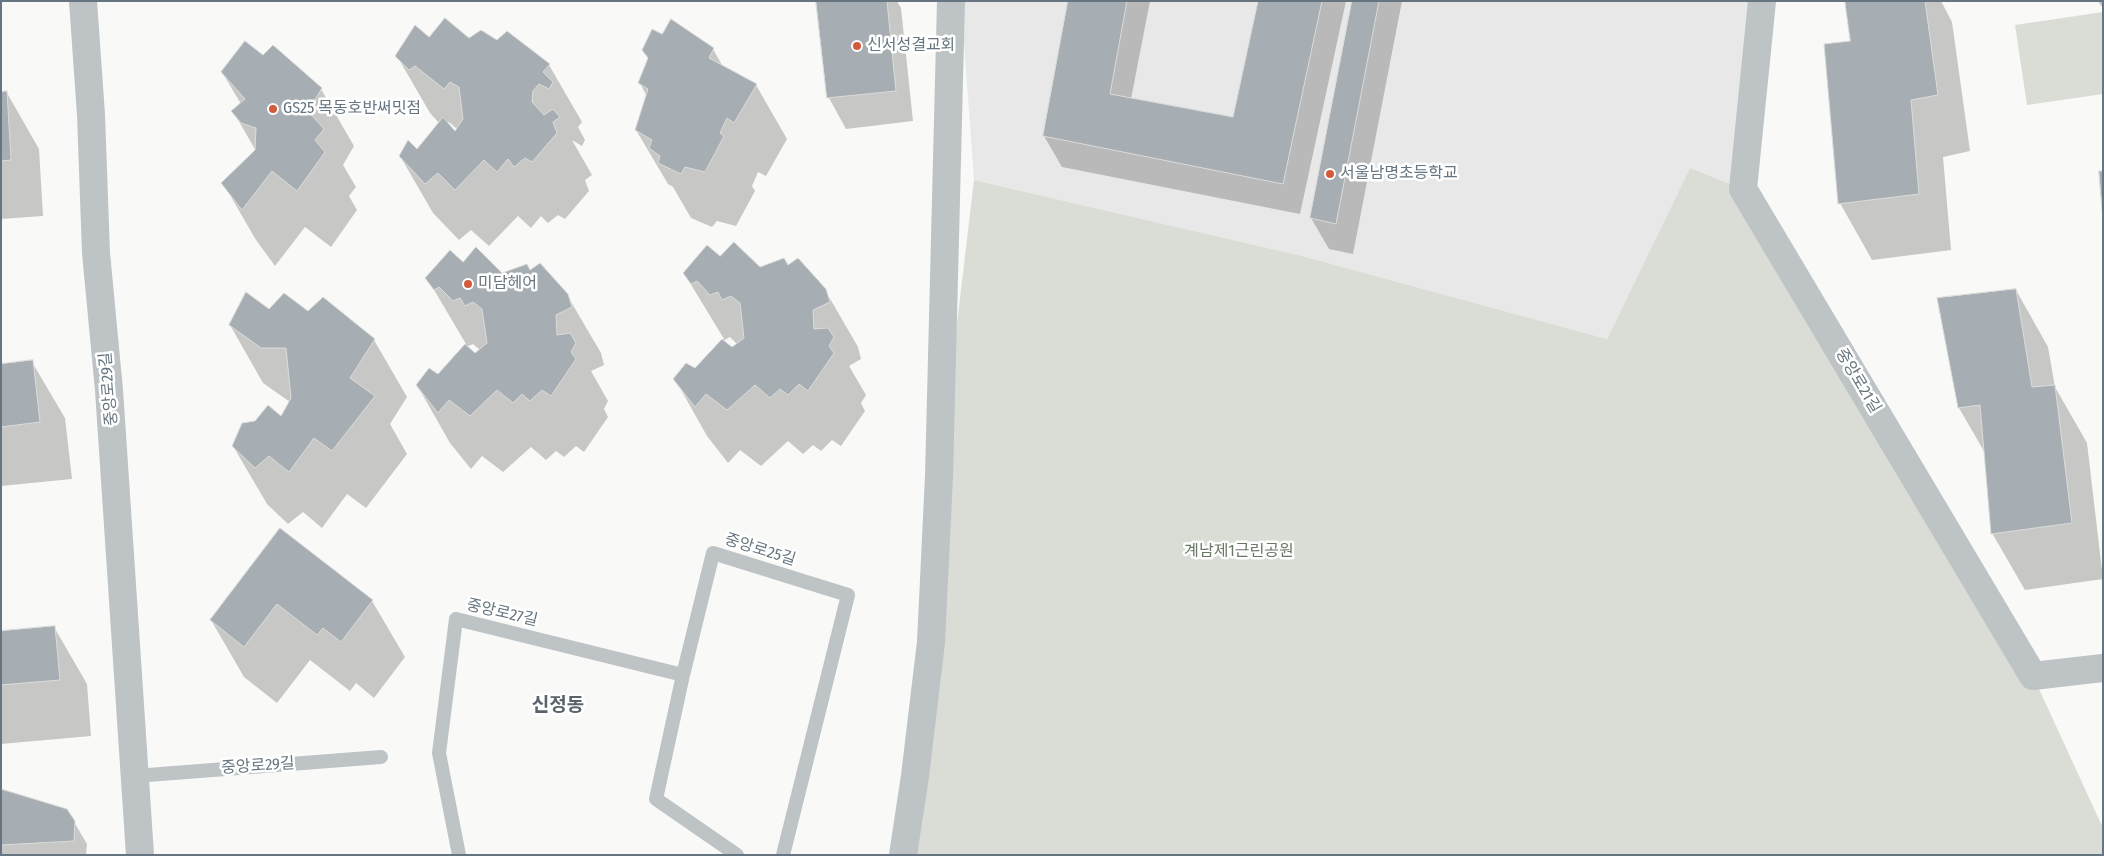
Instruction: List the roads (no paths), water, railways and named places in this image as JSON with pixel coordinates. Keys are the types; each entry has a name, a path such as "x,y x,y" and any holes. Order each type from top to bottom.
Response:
{"street":[{"name":"중앙로29길","path":"83,1 91,116 96,253 110,390 140,855"},
{"path":"903,855 915,776 931,642 940,476 951,1"},
{"name":"중앙로21길","path":"1762,1 1743,190 2033,676 2103,668"}],"lane":[{"name":"중앙로25길","path":"738,855 656,799 683,675 713,554 848,595 782,855"},
{"name":"중앙로27길","path":"459,855 439,753 456,619 683,675"},
{"name":"중앙로29길","path":"135,776 382,757"}],"place":[{"name":"신서성결교회","path":"857,46"},
{"name":"GS25 목동호반써밋점","path":"273,109"},
{"name":"서울남명초등학교","path":"1330,174"},
{"name":"미담헤어","path":"468,284"}],"district":[{"name":"신정동","path":"558,706"}],"park label":[{"name":"계남제1근린공원","path":"1239,552"}]}
